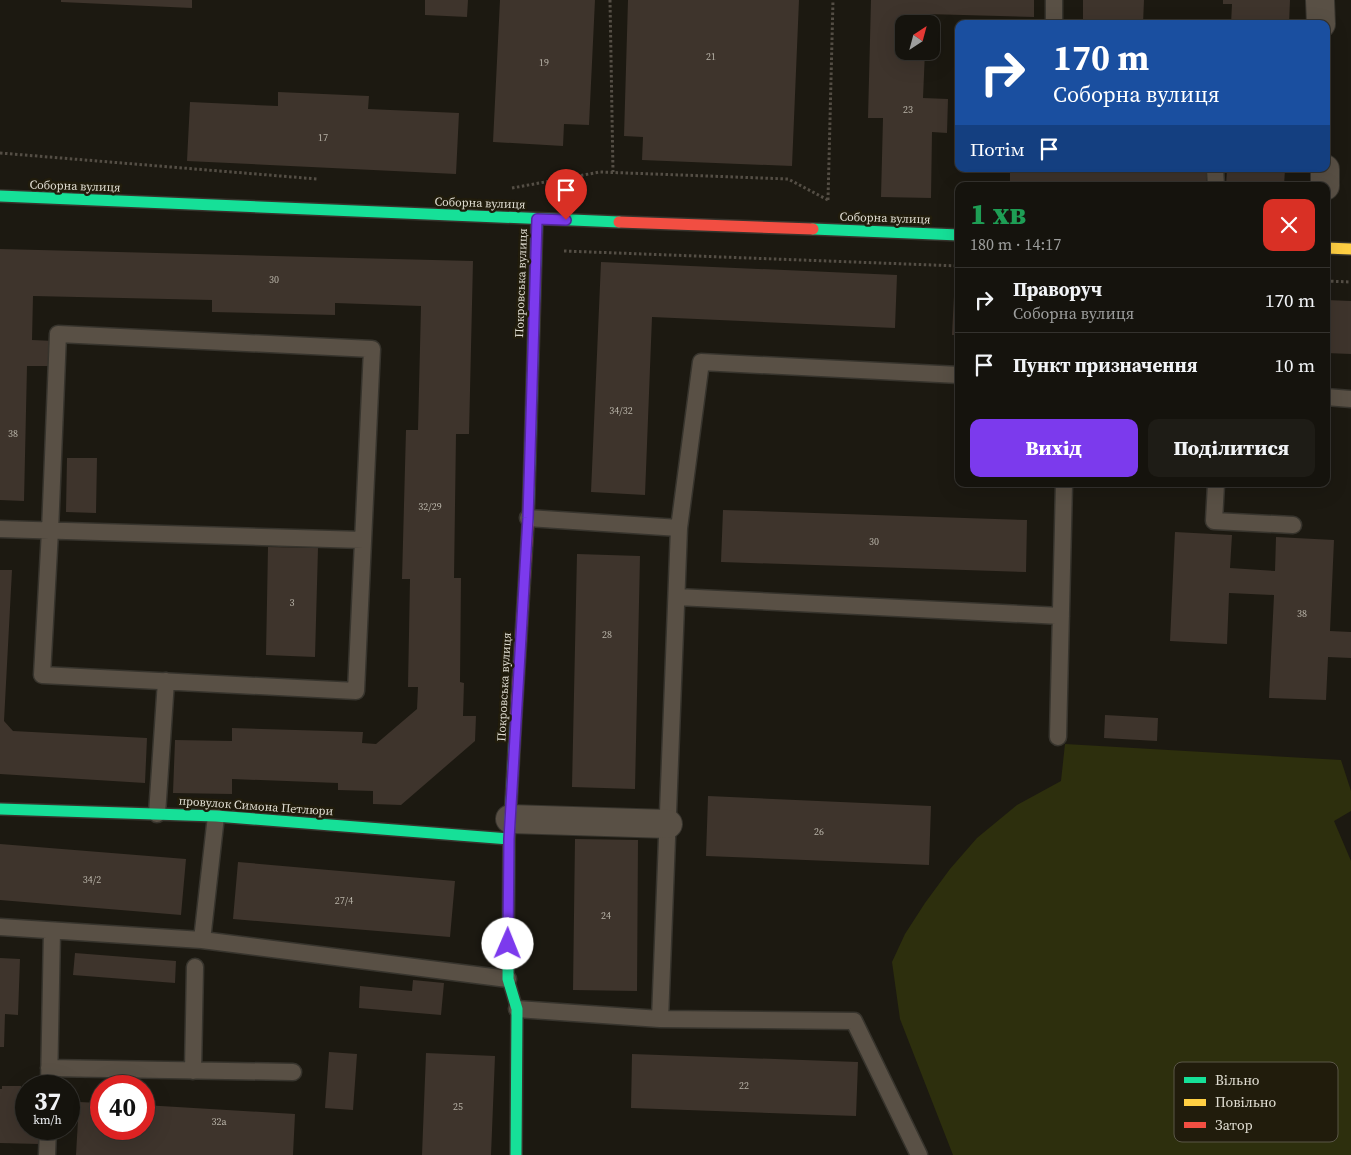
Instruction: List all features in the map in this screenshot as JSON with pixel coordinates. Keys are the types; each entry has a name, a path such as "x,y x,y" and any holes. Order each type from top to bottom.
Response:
{"street":[{"path":"1320,0 1321,20"},
{"name":"Соборна вулиця","path":"0,196 955,235"},
{"name":"Покровська вулиця","path":"516,1155 518,1009 508,979 510,829 528,518 537,219"},
{"path":"1330,248 1351,249"},
{"name":"провулок Симона Петлюри","path":"0,809 510,829"},
{"path":"510,829 668,824"}],"lane":[{"path":"1054,0 1054,20"},
{"path":"58,334 372,349 363,540 356,691 42,675 58,334"},
{"path":"660,1019 680,528 701,362 955,375"},
{"path":"1330,397 1351,400"},
{"path":"1058,737 1064,487"},
{"path":"1216,487 1214,521 1293,525"},
{"path":"528,518 680,528"},
{"path":"0,529 363,540"},
{"path":"677,597 1061,616"},
{"path":"157,814 166,681"},
{"path":"202,940 216,816"},
{"path":"0,927 202,940 508,979"},
{"path":"49,1075 52,931"},
{"path":"193,1070 195,967"},
{"path":"518,1009 660,1019 854,1020 919,1155"},
{"path":"49,1068 293,1072"},
{"path":"47,1155 48,1140"}],"path":[{"path":"610,0 613,172"},
{"path":"828,200 833,0"},
{"path":"0,153 326,180"},
{"path":"503,190 600,172 788,178 834,204"},
{"path":"564,251 955,266"},
{"path":"1330,281 1351,282"}],"green space":[{"path":"1065,744 1341,760 1351,791 1351,811 1334,821 1351,861 1351,1155 953,1155 900,1019 892,962 905,934 925,903 950,869 977,838 1017,805 1061,781"}],"building":[{"path":"61,0 192,0 192,8 61,2"},
{"path":"425,0 468,0 467,17 425,15"},
{"path":"500,0 595,0 589,125 564,124 563,146 493,142"},
{"path":"628,0 799,0 792,166 642,160 643,137 624,136"},
{"path":"871,0 1034,0 1034,17 895,15 895,60 925,60 923,98 948,99 947,133 932,132 931,198 881,197 883,118 868,118"},
{"path":"1083,0 1144,0 1143,20 1083,20"},
{"path":"1223,0 1290,0 1289,20 1231,20 1232,4 1223,4"},
{"path":"278,92 369,96 368,109 459,113 456,174 187,161 190,102 278,106"},
{"path":"1010,172 1207,172 1206,182 1010,182"},
{"path":"1227,172 1285,172 1284,182 1226,182"},
{"path":"0,249 473,261 469,434 456,434 454,578 461,578 460,682 464,683 463,716 476,716 475,741 401,805 373,804 373,791 338,790 338,783 232,779 232,794 173,793 175,740 232,741 232,728 363,732 362,743 376,744 417,709 418,687 408,687 410,579 402,579 406,430 418,430 421,306 335,303 335,315 212,312 212,300 33,296 32,340 54,341 53,366 27,366 24,501 0,500"},
{"path":"601,262 897,275 895,328 652,317 645,495 591,492"},
{"path":"955,276 955,335 952,335"},
{"path":"1330,300 1351,301 1351,354 1330,353"},
{"path":"67,458 97,458 96,513 66,512"},
{"path":"723,510 1027,520 1026,572 721,562"},
{"path":"1175,532 1232,535 1230,568 1275,571 1276,537 1334,540 1330,631 1351,632 1351,658 1328,657 1326,700 1269,698 1274,595 1229,593 1227,644 1170,641"},
{"path":"268,547 318,548 315,657 266,655"},
{"path":"577,554 640,556 635,789 572,787"},
{"path":"0,570 12,570 4,721 13,731 147,738 145,783 0,774"},
{"path":"1105,715 1158,718 1157,741 1104,738"},
{"path":"708,796 931,806 929,865 706,856"},
{"path":"575,839 638,840 637,991 573,990"},
{"path":"0,844 186,859 181,915 0,900"},
{"path":"238,862 455,881 450,937 233,919"},
{"path":"75,953 176,961 175,983 73,975"},
{"path":"0,958 20,959 18,1015 5,1014 4,1047 0,1047"},
{"path":"413,980 444,983 441,1015 359,1008 360,986 412,991"},
{"path":"329,1052 357,1054 353,1110 325,1108"},
{"path":"426,1053 495,1056 491,1155 422,1155"},
{"path":"632,1054 858,1062 856,1116 631,1108"},
{"path":"2,1086 15,1086 15,1140 39,1140 39,1144 0,1143 0,1089 2,1089"},
{"path":"80,1102 90,1102 90,1140 155,1140 155,1106 295,1114 293,1155 76,1155 77,1140 80,1140"}],"traffic: fast":[{"path":"0,196 619,222"},
{"path":"528,524 537,219"},
{"path":"813,229 955,235"},
{"path":"516,715 509,839 508,979 517,1009 516,1155"},
{"path":"0,809 216,816 509,839"}],"traffic: slow":[{"path":"1330,248 1351,249"}],"traffic: jam":[{"path":"619,222 813,229"},
{"path":"516,715 528,524"}],"route":[{"path":"508,944 509,839 528,518 537,219 566,220"}]}
